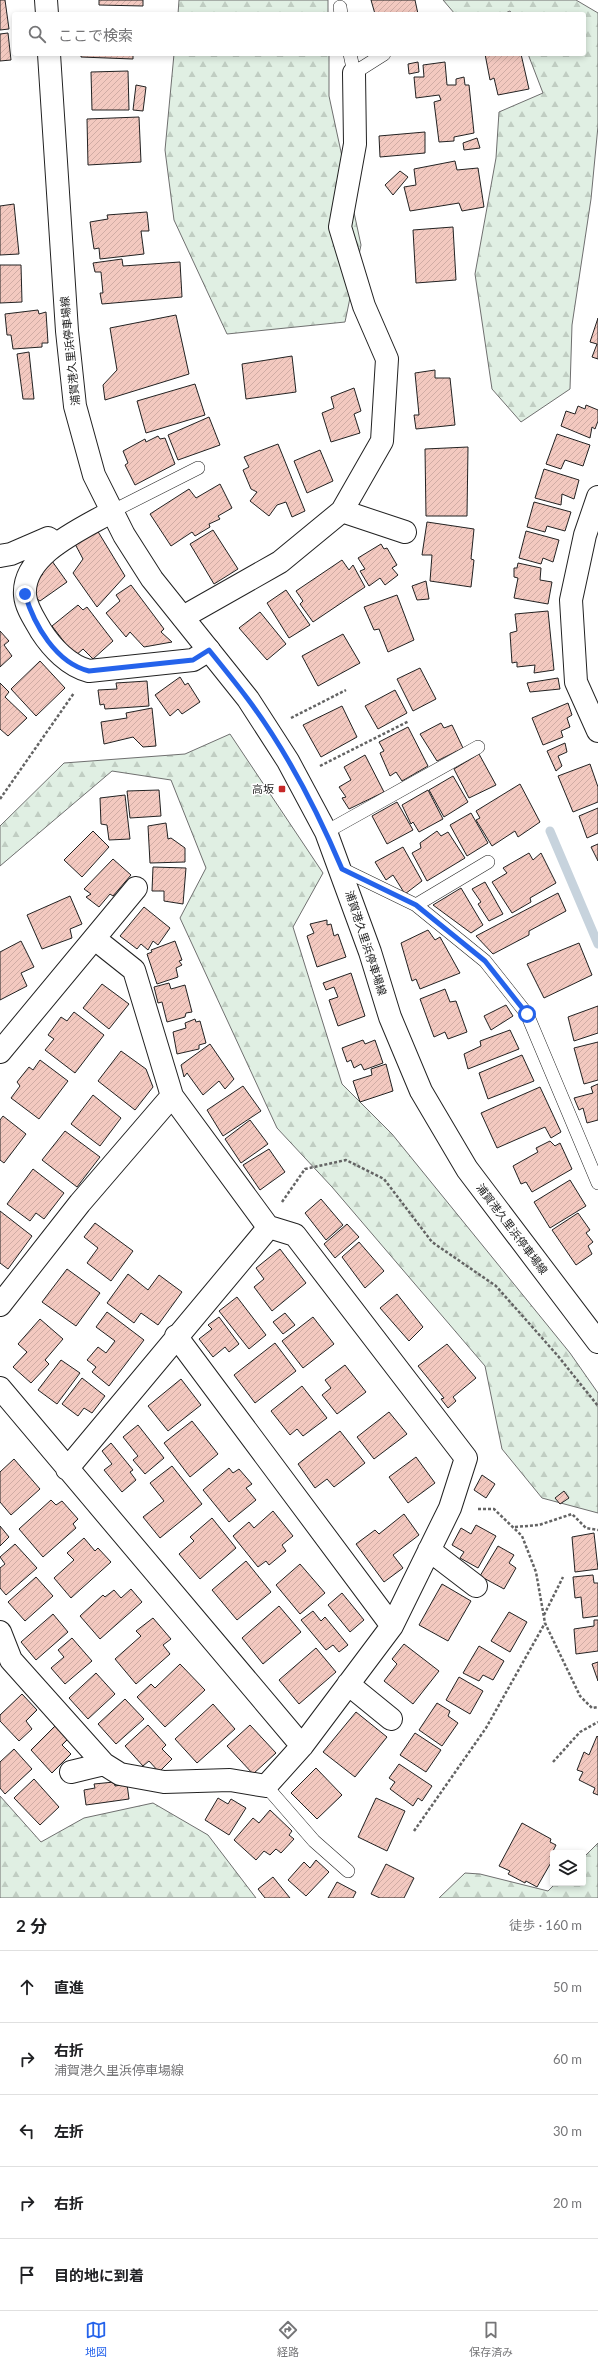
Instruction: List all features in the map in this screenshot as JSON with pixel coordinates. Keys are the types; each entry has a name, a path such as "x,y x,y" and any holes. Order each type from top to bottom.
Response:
{"street":[{"path":"46,0 46,12"},
{"name":"浦賀港久里浜停車場線","path":"49,56 66,315 75,406 94,475 111,512 152,579 248,699 297,777 326,832 342,869 390,1017 421,1091 466,1169 598,1342"},
{"path":"183,617 280,562 342,511 382,441 387,359 364,306 340,227 355,144 352,64"},
{"path":"598,497 585,535 571,600 576,682 598,731"},
{"path":"342,511 405,532"},
{"path":"111,512 57,544 36,561 29,572 25,594 30,611 49,643 77,668 89,671 193,660 209,650"},
{"path":"0,556 48,538 57,544"},
{"path":"0,1050 95,939 136,888"},
{"path":"0,1632 6,1666 104,1764 120,1774 164,1782 230,1780 266,1786 302,1746 392,1626 450,1508 466,1458 295,1235 268,1226 172,1096 134,970 95,939"},
{"path":"0,1305 80,1203 172,1096"},
{"path":"67,1468 268,1226"},
{"path":"176,1336 392,1626"},
{"path":"0,1388 302,1746"},
{"path":"429,1550 476,1586"},
{"path":"348,1684 391,1719"},
{"path":"71,1772 104,1764"}],"lane":[{"path":"352,64 378,56"},
{"path":"111,512 198,468"},
{"path":"326,832 478,747"},
{"path":"416,905 488,862"},
{"path":"342,869 416,905 485,961 527,1014 598,1183"},
{"path":"266,1786 314,1841 348,1871"}],"path":[{"path":"0,799 89,671"},
{"path":"268,730 346,690"},
{"path":"297,777 409,721"},
{"path":"268,1226 305,1170 346,1160 384,1179 432,1242 496,1286 558,1356 598,1406"},
{"path":"450,1508 494,1509 522,1536 536,1572 545,1622 580,1696 592,1708 598,1707"},
{"path":"514,1527 539,1525 572,1514 586,1528 598,1530"},
{"path":"544,1616 563,1576"},
{"path":"414,1831 486,1728 545,1622"},
{"path":"553,1762 580,1732 598,1722"}],"green space":[{"path":"179,0 328,0 328,12 178,12"},
{"path":"443,0 576,0 598,13 598,126 591,199 572,325 570,389 521,422 492,389 475,274 496,158 499,112 543,93 529,56 586,56 586,12 453,12"},
{"path":"174,56 329,56 329,96 361,245 345,322 227,334 174,220 165,150"},
{"path":"230,734 323,873 293,927 342,1084 392,1134 570,1353 598,1393 598,1513 542,1498 502,1449 485,1366 332,1187 277,1128 180,918 206,868 171,780 112,771 0,866 0,826 64,763 185,754"},
{"path":"0,1796 41,1842 84,1818 153,1803 208,1835 256,1898 0,1898"},
{"path":"598,1843 598,1898 439,1898 465,1873 480,1874 548,1891 553,1886 586,1886 586,1855"}],"building":[{"path":"0,0 5,0 9,29 0,30"},
{"path":"99,0 143,0 143,6 99,5"},
{"path":"371,0 415,0 418,12 374,12"},
{"path":"8,33 11,60 0,61 0,34"},
{"path":"133,56 133,59 81,57"},
{"path":"485,56 521,56 529,89 498,95 494,78 490,80"},
{"path":"418,62 419,72 409,74 408,64"},
{"path":"445,62 447,85 456,85 456,79 464,77 465,85 469,85 474,133 454,137 454,141 439,142 434,102 441,100 439,95 416,98 414,77 424,77 423,65"},
{"path":"128,71 129,110 92,110 91,72"},
{"path":"136,85 146,87 143,111 133,110"},
{"path":"139,117 141,162 88,165 87,119"},
{"path":"425,132 425,153 380,157 379,136"},
{"path":"477,138 480,148 464,150 463,143"},
{"path":"455,161 457,170 478,168 484,207 462,211 459,203 410,211 404,187 416,185 414,169"},
{"path":"400,171 408,177 393,195 385,185"},
{"path":"14,204 19,254 0,255 0,206"},
{"path":"147,212 149,231 141,231 144,254 100,259 99,248 94,249 90,222 108,219 107,215"},
{"path":"453,227 456,280 416,283 413,230"},
{"path":"122,259 123,266 180,262 182,297 102,304 100,293 103,293 101,272 95,272 93,263"},
{"path":"0,265 21,265 22,302 0,303"},
{"path":"38,310 39,314 46,312 48,343 42,343 42,347 13,349 11,335 7,335 5,314"},
{"path":"176,315 189,374 105,400 103,385 117,370 110,328"},
{"path":"598,318 598,359 592,357 597,344 590,342"},
{"path":"29,352 34,399 23,399 17,354"},
{"path":"292,356 296,392 246,399 242,364"},
{"path":"435,370 435,378 450,378 455,425 416,429 414,415 419,415 415,373"},
{"path":"195,384 205,415 146,433 137,401"},
{"path":"354,388 361,411 354,414 360,433 331,442 322,413 334,408 331,397"},
{"path":"586,405 598,410 598,421 595,429 592,427 590,438 561,426 566,411 575,414 578,406 585,409"},
{"path":"209,417 220,445 178,460 168,435"},
{"path":"557,434 590,445 583,466 565,460 561,469 546,464"},
{"path":"158,436 160,439 165,438 175,464 135,485 125,465 128,463 123,451 145,439 146,442"},
{"path":"278,444 305,511 292,517 286,502 277,505 269,516 250,501 257,492 251,489 243,470 249,467 244,457"},
{"path":"468,447 467,516 426,516 425,449"},
{"path":"320,450 333,481 307,493 294,461"},
{"path":"544,469 579,480 574,499 562,494 561,505 535,498"},
{"path":"220,484 232,508 218,516 220,519 209,524 210,527 195,536 192,532 171,546 150,514 189,489 196,498"},
{"path":"534,502 571,512 565,531 547,526 545,532 527,527"},
{"path":"427,522 474,529 471,559 474,560 471,587 430,581 432,555 422,555"},
{"path":"97,530 125,576 97,607 73,573 83,559 75,544"},
{"path":"213,530 238,569 214,584 190,544"},
{"path":"526,531 559,540 553,562 543,558 541,564 519,558"},
{"path":"381,544 384,549 387,548 397,565 392,568 398,575 385,585 380,578 369,586 360,571 365,569 358,558"},
{"path":"342,560 349,570 353,565 365,587 313,622 300,604 303,601 296,591"},
{"path":"52,561 67,582 40,601 37,599 34,602 32,583 43,574 39,570"},
{"path":"518,563 541,568 540,580 552,582 548,604 514,598 518,578 514,577 514,568 517,568"},
{"path":"426,581 429,599 417,600 412,586"},
{"path":"131,585 164,629 161,632 172,642 144,647 130,632 126,637 106,613 120,601 116,595"},
{"path":"286,590 310,625 289,638 267,603"},
{"path":"397,595 414,640 388,652 379,629 374,630 364,607"},
{"path":"78,605 83,610 87,607 113,641 93,659 83,649 75,656 52,626"},
{"path":"548,611 554,670 534,673 535,665 517,667 517,662 512,663 510,633 517,631 515,614"},
{"path":"260,612 286,644 267,660 239,628"},
{"path":"0,631 9,641 4,645 12,656 0,667"},
{"path":"343,634 360,663 318,686 302,656"},
{"path":"40,661 65,688 36,716 11,689"},
{"path":"420,668 436,699 413,711 397,679"},
{"path":"180,677 185,685 188,683 200,702 182,714 178,709 170,716 155,695"},
{"path":"558,678 560,689 530,692 527,683"},
{"path":"147,681 149,706 105,709 104,704 100,705 98,690 117,689 116,683"},
{"path":"0,683 9,692 5,697 27,718 8,736 0,729"},
{"path":"395,690 407,713 378,729 365,706"},
{"path":"568,703 572,715 567,718 570,727 561,731 563,737 543,745 532,718"},
{"path":"342,706 357,737 321,757 303,725"},
{"path":"152,708 156,746 143,747 133,737 104,744 101,722 127,718 126,713"},
{"path":"441,723 444,728 452,725 463,748 437,761 420,734"},
{"path":"408,727 428,766 402,781 396,772 390,776 380,753 384,751 379,742"},
{"path":"565,743 567,752 558,756 562,766 556,771 547,751"},
{"path":"479,754 496,785 469,798 454,769"},
{"path":"365,755 384,792 349,809 342,798 346,797 339,787 351,780 344,767"},
{"path":"590,764 598,787 598,802 573,812 558,776"},
{"path":"453,776 468,802 444,817 429,790"},
{"path":"520,784 540,822 518,837 515,831 492,846 476,820 480,818 476,811"},
{"path":"159,790 161,816 130,818 127,791"},
{"path":"428,790 443,819 419,832 413,822 411,824 402,805"},
{"path":"125,795 130,839 109,840 107,825 101,824 100,798"},
{"path":"397,802 413,830 387,844 372,816"},
{"path":"598,808 598,833 587,838 579,816"},
{"path":"471,813 488,843 467,856 450,825"},
{"path":"166,823 168,839 171,838 185,848 185,862 150,863 148,826"},
{"path":"93,831 109,847 82,877 64,860"},
{"path":"437,831 441,836 448,832 465,858 427,881 412,853 421,848 420,843"},
{"path":"598,844 598,861 591,847"},
{"path":"403,847 422,881 405,894 393,875 386,880 375,862"},
{"path":"529,853 533,860 541,853 556,883 530,898 531,902 512,913 492,882 507,873 503,868"},
{"path":"113,859 131,875 113,896 110,894 99,907 86,897 91,894 84,889"},
{"path":"153,867 186,868 183,904 164,901 164,891 152,891"},
{"path":"485,882 503,914 489,921 478,904 481,902 472,889"},
{"path":"461,888 483,925 471,933 433,905"},
{"path":"558,893 566,911 529,931 529,935 493,954 476,936"},
{"path":"70,896 82,924 70,929 72,938 42,949 27,915"},
{"path":"144,907 170,928 158,945 153,941 148,950 141,944 137,949 120,936"},
{"path":"327,920 327,925 331,924 334,936 338,934 346,957 317,967 307,936 314,933 310,924"},
{"path":"428,930 435,940 440,937 460,973 420,989 416,979 412,981 401,943"},
{"path":"21,941 34,967 21,973 27,986 0,1000 0,952"},
{"path":"175,941 182,960 179,961 182,965 176,968 178,977 157,984 147,954 152,952 151,950"},
{"path":"579,943 592,975 544,998 527,964"},
{"path":"351,973 365,1016 338,1026 329,1000 338,997 334,987 326,990 323,983"},
{"path":"169,983 171,989 185,985 192,1012 186,1013 185,1017 167,1022 162,1002 158,1003 154,987"},
{"path":"102,984 129,1004 109,1029 83,1008"},
{"path":"445,989 450,1002 456,1001 467,1032 448,1039 445,1032 434,1037 420,999"},
{"path":"506,1005 513,1016 491,1030 484,1016"},
{"path":"598,1006 598,1033 574,1041 568,1017"},
{"path":"74,1012 104,1035 75,1073 45,1050 54,1039 48,1035 61,1017 67,1021"},
{"path":"195,1019 196,1022 200,1021 206,1043 199,1045 199,1049 177,1054 173,1032 186,1028 185,1023"},
{"path":"510,1030 519,1049 468,1069 464,1054 481,1046 480,1041"},
{"path":"363,1040 365,1044 375,1040 383,1063 364,1070 361,1064 354,1068 351,1060 347,1062 342,1048"},
{"path":"598,1042 598,1080 584,1084 574,1048"},
{"path":"210,1044 234,1079 225,1089 219,1081 203,1095 187,1073 184,1077 181,1065"},
{"path":"121,1051 146,1069 153,1087 135,1110 98,1081"},
{"path":"522,1055 534,1081 488,1099 479,1073"},
{"path":"40,1060 68,1081 39,1119 11,1098 20,1086 17,1082 29,1067 33,1070"},
{"path":"386,1064 393,1091 360,1102 353,1081 372,1075 371,1069"},
{"path":"598,1084 598,1120 587,1123 583,1108 579,1110 574,1098 593,1093 591,1087"},
{"path":"243,1086 261,1111 223,1136 207,1110"},
{"path":"540,1087 561,1132 551,1138 545,1127 497,1148 481,1113"},
{"path":"93,1095 121,1118 100,1146 71,1124"},
{"path":"3,1116 26,1134 4,1163 0,1160 0,1120"},
{"path":"250,1120 268,1144 241,1163 225,1139"},
{"path":"65,1131 100,1157 77,1187 42,1160"},
{"path":"550,1141 555,1146 560,1143 572,1169 532,1192 526,1182 521,1184 513,1166 538,1152 536,1148"},
{"path":"269,1149 285,1172 260,1190 243,1165"},
{"path":"33,1169 64,1193 44,1219 36,1213 30,1221 7,1204"},
{"path":"570,1180 586,1206 550,1228 534,1202"},
{"path":"321,1199 343,1225 326,1240 305,1213"},
{"path":"0,1211 32,1236 8,1269 0,1263"},
{"path":"578,1213 590,1230 586,1233 593,1242 588,1246 592,1254 576,1265 552,1230"},
{"path":"95,1223 133,1251 111,1281 87,1263 98,1248 84,1237"},
{"path":"347,1224 359,1237 335,1258 324,1244"},
{"path":"359,1242 384,1271 365,1288 342,1257"},
{"path":"280,1249 306,1283 272,1311 254,1287 264,1279 256,1268"},
{"path":"67,1269 100,1293 76,1326 42,1302"},
{"path":"128,1274 148,1290 159,1275 182,1292 158,1325 141,1313 134,1323 107,1303"},
{"path":"397,1294 423,1327 409,1341 380,1308"},
{"path":"237,1297 266,1335 249,1349 219,1311"},
{"path":"107,1312 144,1340 109,1386 92,1372 96,1367 87,1360 98,1347 106,1353 115,1341 96,1327"},
{"path":"285,1313 295,1325 283,1334 273,1322"},
{"path":"219,1317 239,1344 229,1352 225,1347 213,1357 199,1339 212,1329 208,1325"},
{"path":"313,1317 334,1344 303,1368 282,1341"},
{"path":"40,1319 63,1339 45,1360 49,1364 31,1383 13,1367 27,1352 18,1344"},
{"path":"275,1343 296,1371 255,1403 234,1375"},
{"path":"447,1344 476,1378 453,1397 456,1401 448,1408 441,1399 444,1398 418,1366"},
{"path":"61,1360 80,1373 57,1404 38,1390"},
{"path":"345,1365 366,1392 337,1414 322,1395 331,1388 325,1380"},
{"path":"82,1378 105,1396 92,1413 84,1408 78,1416 62,1404"},
{"path":"181,1379 201,1405 168,1431 148,1406"},
{"path":"302,1386 327,1418 303,1436 297,1429 290,1435 271,1411"},
{"path":"389,1412 407,1434 374,1459 357,1437"},
{"path":"192,1421 218,1454 190,1477 164,1443"},
{"path":"138,1425 164,1458 145,1474 133,1460 138,1456 123,1437"},
{"path":"340,1431 365,1463 334,1487 327,1479 315,1488 298,1464"},
{"path":"111,1443 133,1470 130,1472 136,1480 122,1492 104,1470 112,1464 102,1451"},
{"path":"416,1457 435,1483 408,1503 389,1477"},
{"path":"14,1459 40,1489 11,1515 0,1502 0,1472"},
{"path":"172,1466 202,1504 160,1538 143,1517 164,1501 150,1483"},
{"path":"229,1468 233,1473 239,1469 252,1484 246,1488 256,1500 229,1522 203,1490"},
{"path":"482,1475 495,1484 486,1498 474,1490"},
{"path":"564,1491 569,1498 560,1504 555,1498"},
{"path":"51,1500 56,1505 62,1501 78,1519 73,1524 76,1528 43,1557 19,1529"},
{"path":"273,1511 293,1536 282,1545 286,1551 269,1565 266,1561 258,1567 233,1536 249,1522 254,1528"},
{"path":"404,1514 419,1535 393,1555 403,1568 384,1582 356,1544 375,1530 379,1534"},
{"path":"212,1518 236,1548 200,1579 179,1554 194,1541 190,1537"},
{"path":"476,1525 496,1536 478,1568 460,1558 464,1552 452,1545 461,1528 471,1534"},
{"path":"0,1526 9,1537 0,1546"},
{"path":"594,1533 598,1569 575,1572 572,1537"},
{"path":"84,1538 95,1551 98,1548 111,1562 71,1598 54,1578 74,1560 67,1553"},
{"path":"15,1544 37,1568 6,1595 0,1588 0,1568 5,1564 0,1557"},
{"path":"498,1546 514,1555 509,1563 516,1568 504,1589 480,1576"},
{"path":"246,1561 271,1592 237,1620 212,1590"},
{"path":"300,1564 325,1593 300,1614 276,1585"},
{"path":"593,1575 594,1583 598,1583 598,1616 583,1618 581,1597 575,1598 573,1577"},
{"path":"36,1577 53,1596 25,1621 8,1602"},
{"path":"442,1584 471,1601 448,1641 419,1625"},
{"path":"131,1589 142,1602 100,1639 80,1616 103,1595 105,1597 114,1590 121,1598"},
{"path":"342,1593 364,1620 350,1632 328,1605"},
{"path":"279,1606 301,1632 263,1664 242,1638"},
{"path":"313,1611 321,1621 325,1617 348,1645 339,1652 333,1645 326,1650 301,1620"},
{"path":"509,1612 527,1622 510,1652 491,1641"},
{"path":"53,1614 68,1632 36,1660 21,1642"},
{"path":"153,1618 171,1639 163,1645 170,1654 136,1684 115,1659 141,1636 136,1631"},
{"path":"594,1620 598,1620 598,1651 576,1654 574,1629 594,1626"},
{"path":"72,1638 92,1661 65,1684 51,1668 64,1657 58,1650"},
{"path":"404,1644 439,1671 413,1704 384,1681 397,1664 392,1659"},
{"path":"479,1646 504,1661 493,1680 483,1675 479,1681 463,1673"},
{"path":"316,1648 336,1672 299,1704 279,1680"},
{"path":"598,1662 598,1681 592,1664"},
{"path":"180,1664 205,1690 165,1727 137,1697 151,1684 155,1688"},
{"path":"96,1673 115,1694 88,1719 69,1698"},
{"path":"459,1677 483,1691 470,1714 446,1700"},
{"path":"22,1694 37,1710 26,1721 32,1729 19,1741 0,1721 0,1715"},
{"path":"125,1699 144,1719 116,1744 98,1724"},
{"path":"437,1703 450,1711 448,1716 458,1723 442,1746 419,1730"},
{"path":"213,1704 235,1729 197,1763 175,1739"},
{"path":"356,1712 387,1737 355,1777 323,1752"},
{"path":"148,1725 166,1745 162,1749 172,1759 159,1772 149,1761 143,1766 125,1746"},
{"path":"250,1725 276,1753 253,1774 227,1746"},
{"path":"55,1726 68,1739 62,1745 71,1754 52,1773 31,1750"},
{"path":"415,1733 441,1750 426,1772 400,1755"},
{"path":"597,1736 598,1795 593,1793 595,1788 579,1780 583,1772 577,1770 584,1752 589,1755"},
{"path":"14,1749 32,1769 5,1794 0,1788 0,1762"},
{"path":"399,1764 432,1786 422,1801 418,1798 413,1806 390,1789 395,1782 389,1778"},
{"path":"316,1768 342,1795 317,1819 291,1793"},
{"path":"34,1779 59,1807 40,1825 14,1798"},
{"path":"114,1782 115,1786 127,1784 129,1799 86,1805 84,1790 95,1788 94,1784"},
{"path":"218,1798 228,1804 231,1799 246,1808 229,1835 205,1820"},
{"path":"376,1798 405,1811 387,1851 358,1837"},
{"path":"270,1810 292,1831 289,1835 294,1839 281,1853 276,1849 270,1855 264,1851 256,1860 234,1840 253,1818 259,1823"},
{"path":"522,1823 551,1839 550,1842 556,1845 554,1850 550,1850 550,1864 537,1887 526,1881 525,1883 508,1874 510,1871 499,1866"},
{"path":"316,1860 329,1872 306,1896 288,1880 304,1862 310,1868"},
{"path":"386,1864 414,1878 404,1898 380,1898 371,1894"},
{"path":"273,1877 290,1898 265,1898 258,1889"},
{"path":"337,1882 356,1892 353,1898 328,1898"}],"waterway":[{"path":"550,831 598,944"}],"place":[{"name":"高坂","path":"282,789"}],"route":[{"path":"25,594 30,611 49,643 77,668 89,671 193,660 209,650 248,699 288,762 326,832 342,869 416,905 485,961 527,1014"}]}
